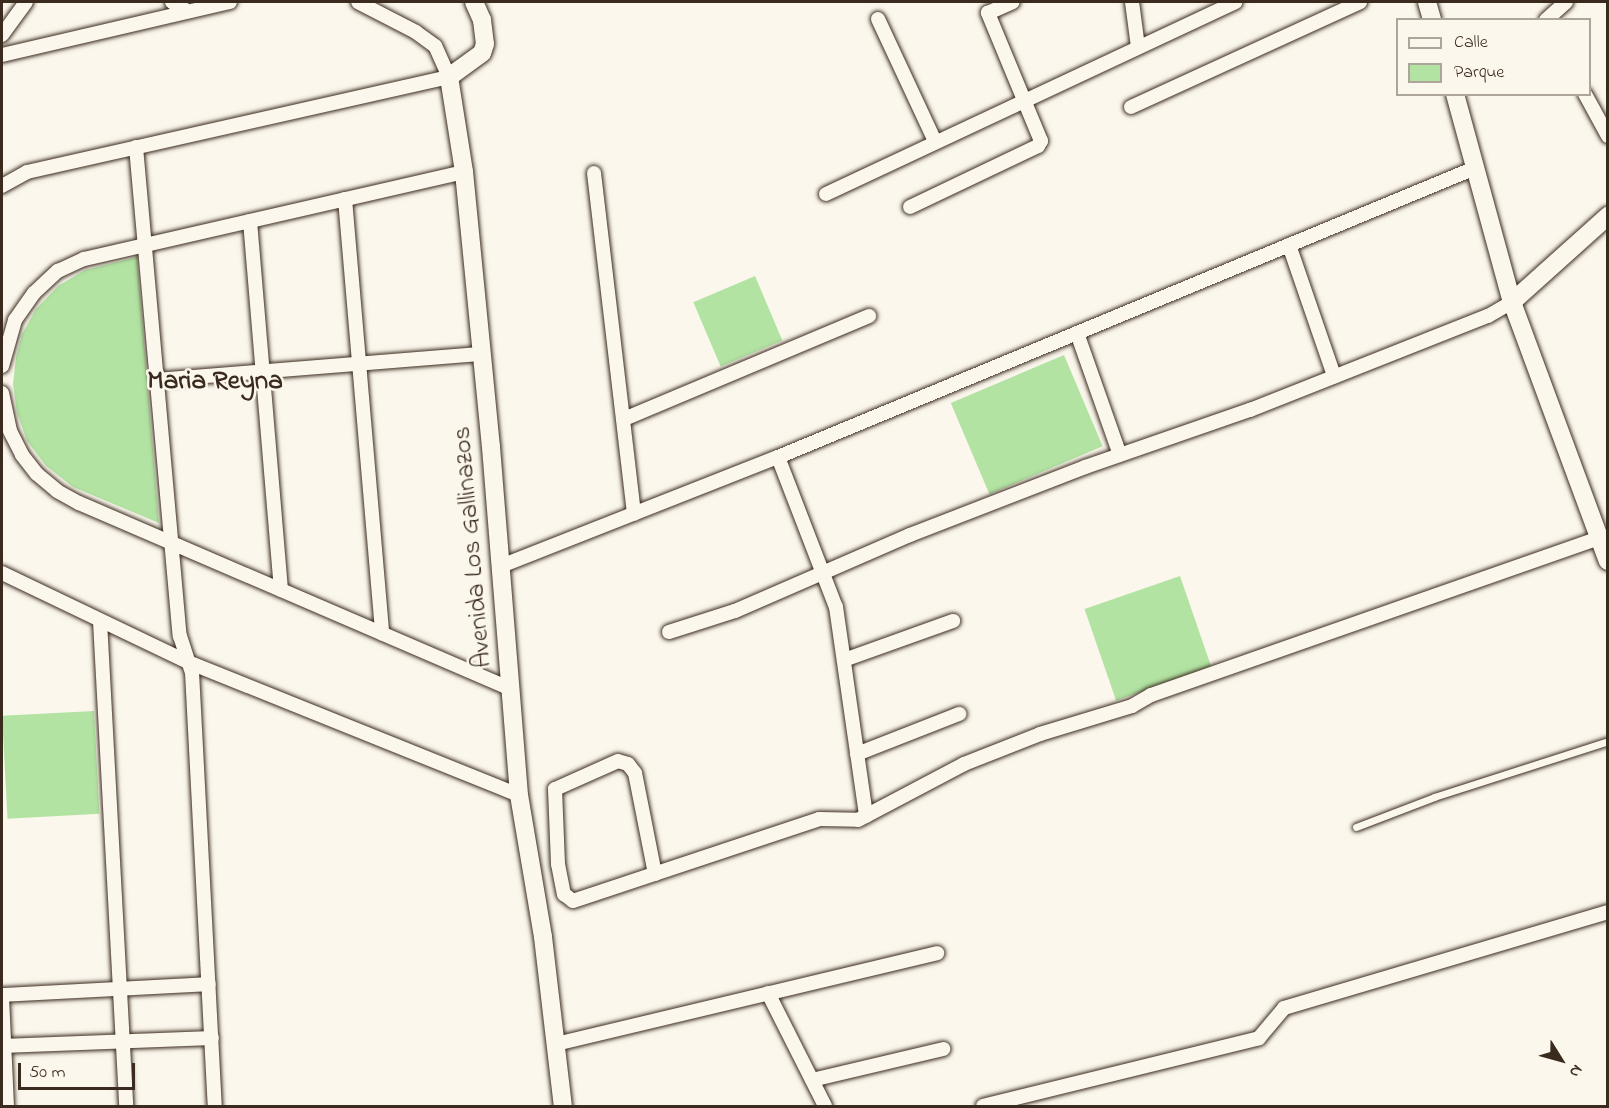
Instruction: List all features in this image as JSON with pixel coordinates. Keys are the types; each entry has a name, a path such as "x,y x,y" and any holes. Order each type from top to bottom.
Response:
{"street":[{"path":"2,35 26,2"},
{"path":"172,2 187,11"},
{"path":"2,42 8,53 230,2"},
{"path":"358,2 416,32 435,46 449,77"},
{"path":"2,178 449,77 482,53 485,44 482,20 474,2"},
{"path":"910,207 1038,146 1041,141 988,13 1013,2"},
{"path":"1131,2 1138,47"},
{"path":"826,194 1024,99 1235,2"},
{"path":"1131,107 1360,2"},
{"path":"1427,2 1431,18"},
{"path":"1548,18 1566,2"},
{"path":"878,19 935,141"},
{"name":"Avenida Los Gallinazos","path":"449,77 464,171 504,565 519,795 543,937 563,1107"},
{"path":"1458,96 1475,168 1512,302 1608,561"},
{"path":"1586,96 1608,136"},
{"path":"136,147 180,636 192,680 212,1038 219,1105"},
{"path":"504,565 778,457 1475,168"},
{"path":"2,366 15,320 34,293 58,271 84,259 464,171"},
{"path":"2,186 27,172"},
{"path":"594,173 634,514"},
{"path":"345,199 382,633"},
{"path":"669,632 735,611 910,535 1120,455 1250,410 1488,316 1512,302 1608,216"},
{"path":"250,220 281,590"},
{"path":"1289,245 1334,376"},
{"path":"624,419 868,316"},
{"path":"1077,333 1120,455"},
{"path":"157,380 482,354"},
{"path":"2,393 10,431 22,455 37,474 57,491 171,543 512,689"},
{"path":"778,457 836,607 866,816"},
{"path":"655,874 635,773 628,764 618,761 555,789 558,864 564,894 567,899 573,901 655,874 819,819 858,820 964,764 1040,734 1132,706 1151,695 1270,652 1599,538"},
{"path":"2,573 188,662 519,795"},
{"path":"100,621 126,1107"},
{"path":"844,660 952,621"},
{"path":"857,754 959,714"},
{"path":"983,1107 1259,1038 1284,1008 1608,912"},
{"path":"556,1044 937,953"},
{"path":"7,1107 2,996 209,984"},
{"path":"768,993 825,1107"},
{"path":"3,1046 212,1038"},
{"path":"812,1080 943,1049"}],"lane":[{"path":"1356,827 1434,797 1608,741"}],"green space":[{"path":"137,257 159,523 73,487 46,466 27,441 17,413 13,384 16,357 22,334 36,309 58,286 85,270"},
{"path":"755,276 782,340 721,367 693,302"},
{"path":"1064,355 1103,446 989,494 951,403"},
{"path":"1180,576 1212,668 1116,701 1085,609"},
{"path":"94,711 99,814 8,819 2,716"}],"district":[{"name":"Maria Reyna","path":"215,382"}]}
